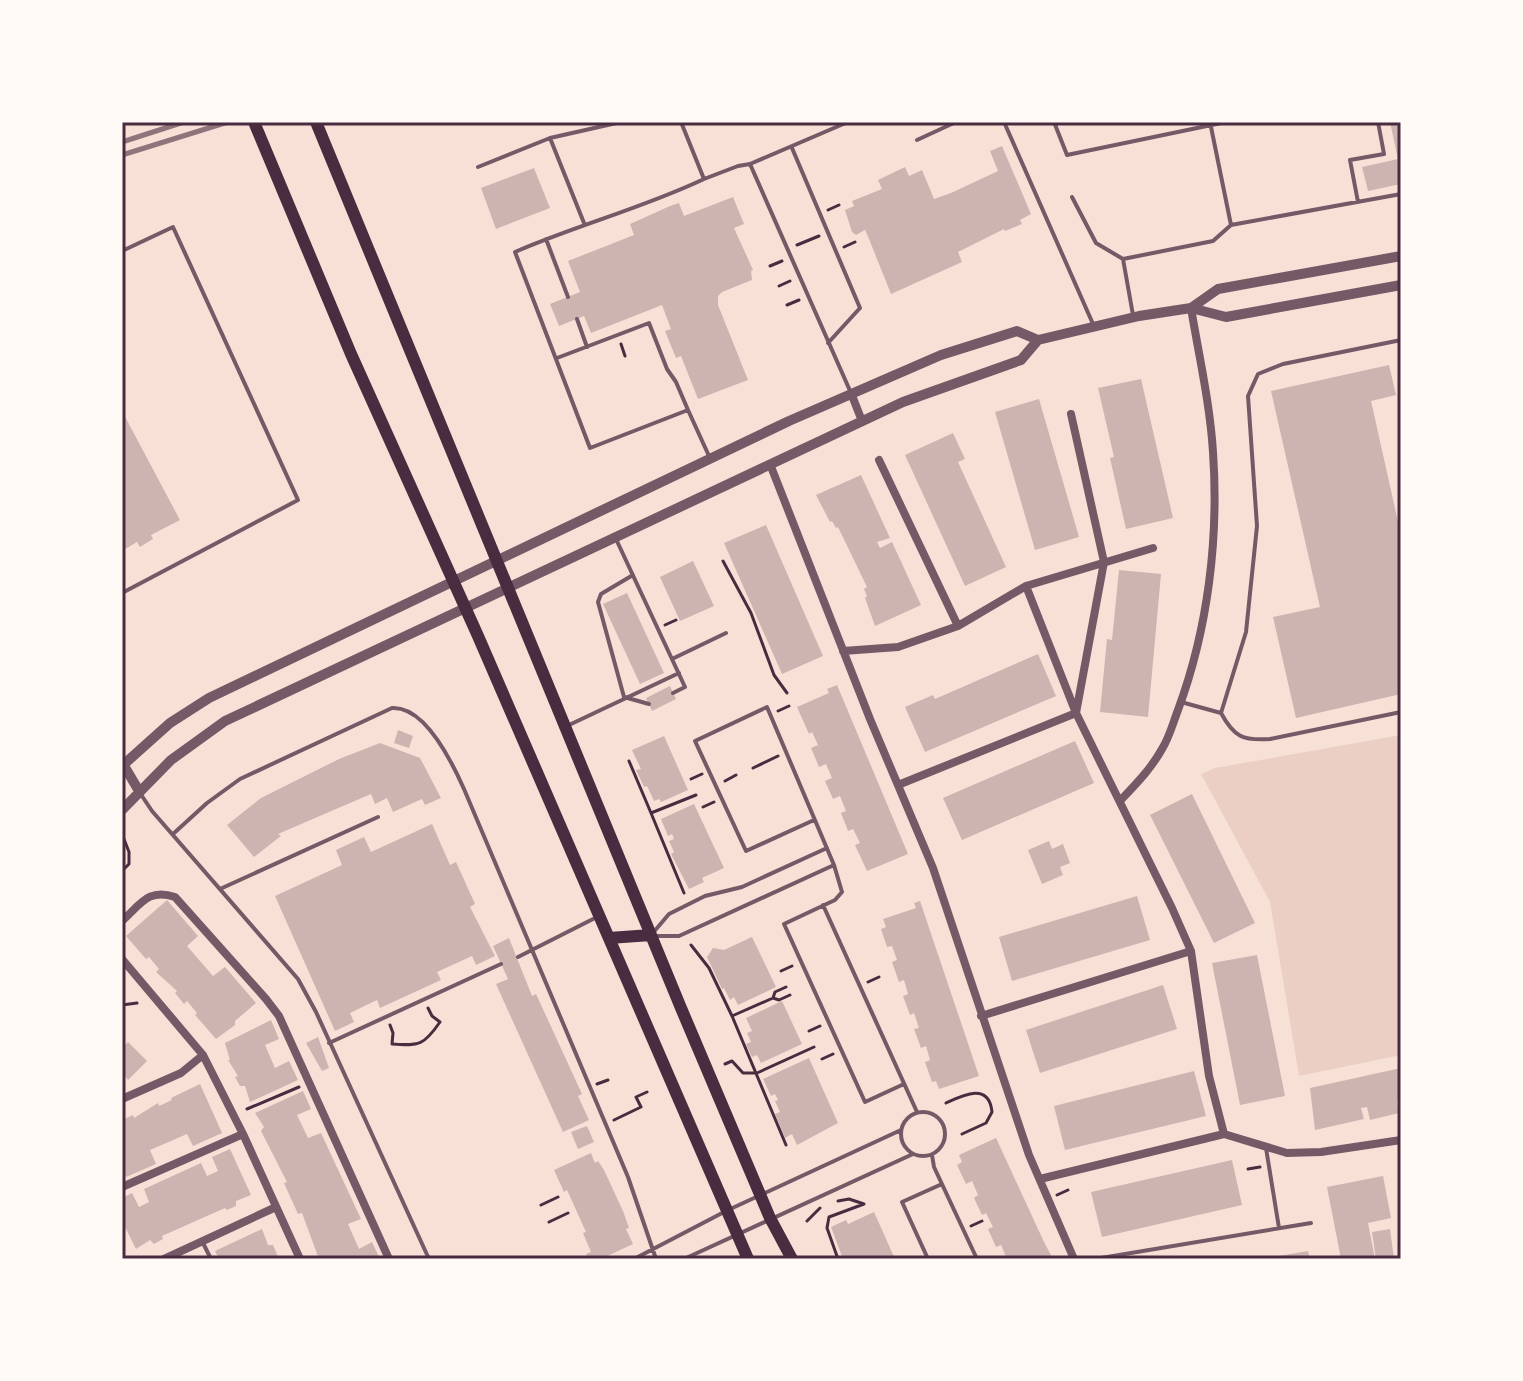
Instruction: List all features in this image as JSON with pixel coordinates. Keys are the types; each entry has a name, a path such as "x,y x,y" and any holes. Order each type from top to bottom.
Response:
{"main road":[{"path":"254,122 351,354 466,608 748,1259"},
{"path":"316,122 651,935 770,1218 792,1259"},
{"path":"609,938 651,935"}],"street":[{"path":"1191,308 1218,289 1401,256"},
{"path":"139,791 122,764 170,723 209,698 710,458 941,355 1017,331 1038,340 1191,308 1226,317 1401,285"},
{"path":"1120,801 1141,779 1163,748 1197,644 1207,597 1215,500 1208,404 1191,308"},
{"path":"122,810 171,760 225,721 862,421 948,384 1021,360 1038,340"},
{"path":"851,393 862,421"},
{"path":"1071,414 1104,562 1076,713"},
{"path":"879,460 958,626"},
{"path":"770,464 933,868 1029,1155 1074,1259"},
{"path":"843,651 898,647 958,626 1026,586 1153,548"},
{"path":"1026,586 1076,713 1191,951 1209,1076 1224,1134"},
{"path":"898,785 1076,713"},
{"path":"122,921 149,897 161,892 175,897 266,999 279,1016 389,1259"},
{"path":"981,1016 1191,951"},
{"path":"122,959 203,1055 300,1259"},
{"path":"122,1099 181,1073 203,1055"},
{"path":"122,1187 243,1134"},
{"path":"1040,1179 1224,1134 1287,1153 1400,1143"},
{"path":"164,1259 276,1207"}],"lane":[{"path":"478,167 550,138 621,122"},
{"path":"681,122 704,179"},
{"path":"688,410 590,448 515,252 584,223 623,212 750,164 848,122"},
{"path":"917,140 956,122"},
{"path":"1004,122 1094,327"},
{"path":"1054,122 1067,155 1226,122"},
{"path":"1358,202 1350,160 1384,154 1378,122"},
{"path":"1210,123 1231,225"},
{"path":"550,138 584,223"},
{"path":"792,147 860,308 828,343"},
{"path":"750,164 851,393"},
{"path":"1072,197 1096,243 1123,259 1213,241 1231,225 1401,194"},
{"path":"122,251 173,227 298,500 122,593"},
{"path":"546,239 568,297"},
{"path":"1123,259 1133,318"},
{"path":"577,319 587,347"},
{"path":"557,358 649,323 667,369 676,382 710,458"},
{"path":"1221,713 1246,632 1257,526 1248,396 1258,374 1283,364 1401,340"},
{"path":"615,537 685,687 673,693"},
{"path":"624,697 598,602 601,594 633,575"},
{"path":"672,659 726,633"},
{"path":"566,727 679,673"},
{"path":"624,697 649,704"},
{"path":"1180,702 1221,713 1230,729 1248,741 1401,712"},
{"path":"814,820 746,851 695,741 767,707 834,865 842,892 835,900 784,924 865,1102 904,1084"},
{"path":"173,834 226,788 255,771 385,710 406,708 418,716 459,777 628,1177 656,1259"},
{"path":"139,791 149,807 298,979 429,1259"},
{"path":"220,889 378,817"},
{"path":"651,935 669,914 705,896 742,887 827,848"},
{"path":"651,935 679,936 834,865"},
{"path":"823,905 917,1112"},
{"path":"518,957 600,916"},
{"path":"329,1043 501,964"},
{"path":"913,1154 903,1144 901,1130 906,1119 917,1112 935,1114 945,1126 944,1142 932,1155"},
{"path":"634,1259 726,1211 901,1130"},
{"path":"1266,1147 1279,1228"},
{"path":"684,1259 913,1154 932,1155"},
{"path":"932,1155 934,1167 977,1259"},
{"path":"928,1259 902,1202 942,1184"},
{"path":"1095,1259 1311,1223"},
{"path":"203,1241 211,1259"}],"path":[{"path":"827,210 839,205"},
{"path":"796,246 819,236"},
{"path":"844,248 855,242"},
{"path":"770,266 783,261"},
{"path":"779,286 791,281"},
{"path":"787,305 800,300"},
{"path":"620,343 625,356"},
{"path":"723,561 751,613 774,675 787,693"},
{"path":"665,624 676,620"},
{"path":"778,711 789,706"},
{"path":"753,768 778,756"},
{"path":"629,761 684,893"},
{"path":"691,779 701,774"},
{"path":"724,781 736,775"},
{"path":"651,813 696,795"},
{"path":"703,807 714,802"},
{"path":"122,871 129,864 124,839"},
{"path":"691,945 709,968 732,1016 786,1145"},
{"path":"781,971 792,966"},
{"path":"868,982 879,977"},
{"path":"773,998 775,992 786,987"},
{"path":"732,1016 773,998 779,1000 790,995"},
{"path":"122,1005 137,1003"},
{"path":"390,1025 392,1044 414,1046 428,1039 440,1022 428,1008"},
{"path":"809,1031 820,1026"},
{"path":"725,1064 732,1061 743,1073 757,1073 814,1047"},
{"path":"822,1059 833,1054"},
{"path":"597,1084 608,1080"},
{"path":"247,1109 300,1086"},
{"path":"614,1120 641,1107 636,1097 647,1092"},
{"path":"946,1103 973,1092 989,1100 992,1112 986,1123 962,1134"},
{"path":"1248,1169 1260,1167"},
{"path":"1057,1195 1068,1190"},
{"path":"541,1205 558,1197"},
{"path":"807,1221 818,1209 832,1202 849,1199 864,1204"},
{"path":"838,1259 827,1228 829,1217 870,1200"},
{"path":"549,1222 568,1213"},
{"path":"971,1226 982,1221"}],"shaded area":[{"path":"1401,735 1401,1055 1299,1076 1270,902 1201,774 1215,768"}],"building":[{"path":"1390,122 1401,122 1401,184 1368,191 1362,167 1398,159"},
{"path":"1002,146 1031,214 1020,220 1022,224 1004,229 958,252 962,262 891,294 865,230 856,235 852,232 845,210 854,206 852,201 882,189 878,180 905,167 909,176 922,170 934,199 951,193 998,171 990,151"},
{"path":"534,168 550,208 496,229 481,188"},
{"path":"733,197 744,224 734,228 753,270 752,280 722,292 718,296 718,305 748,380 698,399 681,356 676,358 665,331 671,329 662,305 591,333 584,316 559,326 550,304 580,292 568,261 634,235 630,224 670,206 679,203 684,216"},
{"path":"1389,365 1396,395 1371,401 1401,535 1401,694 1296,718 1273,617 1320,607 1271,391"},
{"path":"1141,379 1173,518 1126,529 1098,388"},
{"path":"1039,399 1079,537 1035,550 995,412"},
{"path":"122,411 180,520 151,535 153,539 140,547 137,542 122,551"},
{"path":"953,433 965,459 958,462 1006,567 965,586 905,455"},
{"path":"861,475 890,538 877,542 880,548 892,542 921,605 875,626 865,598 864,589 867,587 838,527 830,522 816,495"},
{"path":"766,525 823,656 782,674 724,543"},
{"path":"693,561 714,606 680,621 660,577"},
{"path":"1119,570 1161,574 1148,717 1100,712 1107,639 1112,640"},
{"path":"627,593 664,673 640,684 603,604"},
{"path":"1038,654 1056,696 925,752 905,707 933,695 935,699"},
{"path":"837,685 908,854 867,871 855,845 860,843 853,829 848,831 841,813 846,811 840,796 833,799 825,781 832,778 826,764 819,767 811,748 818,745 812,732 809,734 797,707 829,693 827,689"},
{"path":"670,686 676,699 652,711 646,698"},
{"path":"398,730 413,736 409,748 394,743"},
{"path":"664,736 688,790 661,802 659,799 654,801 647,786 644,787 636,770 641,769 632,750"},
{"path":"1075,741 1094,783 962,840 943,798"},
{"path":"380,743 420,758 441,798 425,805 422,799 393,812 387,798 375,804 371,794 278,834 281,836 254,857 227,825 261,798 339,759"},
{"path":"1192,794 1255,923 1214,943 1150,815"},
{"path":"694,804 724,868 702,878 704,882 689,889 671,854 674,852 669,841 674,839 672,834 668,836 661,819"},
{"path":"432,824 450,865 456,862 475,904 470,907 495,956 476,965 472,956 437,972 441,980 380,1008 377,1000 350,1013 354,1022 335,1031 275,896 342,865 336,850 364,837 371,852"},
{"path":"1049,841 1052,849 1063,844 1070,863 1060,867 1063,875 1042,884 1028,850"},
{"path":"1137,896 1150,940 1012,981 999,937"},
{"path":"167,900 198,936 187,946 213,976 225,967 256,1003 216,1039 187,1001 184,1004 175,993 177,991 156,972 159,969 149,957 146,959 126,936"},
{"path":"920,901 979,1076 939,1089 936,1081 932,1082 925,1062 930,1060 926,1046 921,1048 914,1029 919,1028 914,1013 910,1015 903,996 908,994 904,980 899,982 892,962 897,960 892,946 887,947 881,929 886,927 883,919 916,908 914,903"},
{"path":"752,937 776,987 738,1005 734,997 730,1000 722,989 707,957 713,948 724,950"},
{"path":"509,938 532,996 536,994 582,1094 578,1096 589,1120 563,1132 496,984 508,979 493,946"},
{"path":"1257,955 1285,1096 1240,1105 1212,963"},
{"path":"1163,985 1177,1029 1040,1073 1026,1030"},
{"path":"782,1001 802,1044 761,1063 757,1055 752,1057 746,1044 751,1042 747,1033 752,1031 746,1018"},
{"path":"271,1020 279,1039 265,1045 275,1068 289,1061 298,1080 250,1102 245,1086 240,1086 235,1077 238,1076 228,1060 225,1043"},
{"path":"318,1037 329,1068 322,1071 306,1043"},
{"path":"122,1042 125,1045 128,1042 147,1061 128,1080 122,1073"},
{"path":"809,1058 838,1123 797,1145 792,1134 785,1138 775,1114 780,1112 775,1101 778,1100 775,1094 771,1096 763,1079"},
{"path":"1401,1068 1401,1101 1397,1102 1399,1113 1370,1120 1367,1107 1361,1108 1364,1119 1315,1130 1310,1088"},
{"path":"1194,1071 1206,1116 1065,1150 1054,1106"},
{"path":"200,1084 222,1133 193,1146 187,1134 150,1150 156,1164 126,1177 122,1168 122,1120 133,1115 134,1118"},
{"path":"303,1091 311,1109 297,1115 308,1138 321,1133 361,1219 348,1224 359,1249 372,1242 380,1259 319,1259 302,1213 298,1214 284,1183 287,1182 261,1131 264,1127 255,1113"},
{"path":"587,1126 594,1142 578,1149 571,1132"},
{"path":"996,1138 1053,1259 1007,1259 1001,1245 996,1247 988,1229 993,1227 986,1213 982,1215 974,1198 978,1195 972,1181 966,1184 957,1165 962,1162 959,1155"},
{"path":"230,1149 251,1195 236,1201 236,1206 162,1236 163,1239 154,1244 150,1240 136,1249 122,1221 122,1198 132,1193 139,1207 149,1202 144,1189 201,1163 207,1176 218,1171 212,1157"},
{"path":"591,1153 595,1163 598,1161 604,1170 623,1211 633,1244 601,1259 588,1259 586,1254 591,1252 583,1233 586,1232 554,1170"},
{"path":"1232,1160 1242,1205 1102,1237 1091,1192"},
{"path":"1383,1176 1391,1218 1368,1223 1375,1259 1341,1259 1327,1187"},
{"path":"874,1212 895,1259 843,1259 831,1227 846,1220 848,1224"},
{"path":"262,1229 268,1245 273,1245 279,1259 219,1259 215,1251"},
{"path":"1390,1229 1394,1259 1376,1259 1372,1232"},
{"path":"1308,1251 1310,1259 1273,1259 1273,1257"}],"railway":[{"path":"122,142 184,122"},
{"path":"122,155 228,122"}]}
